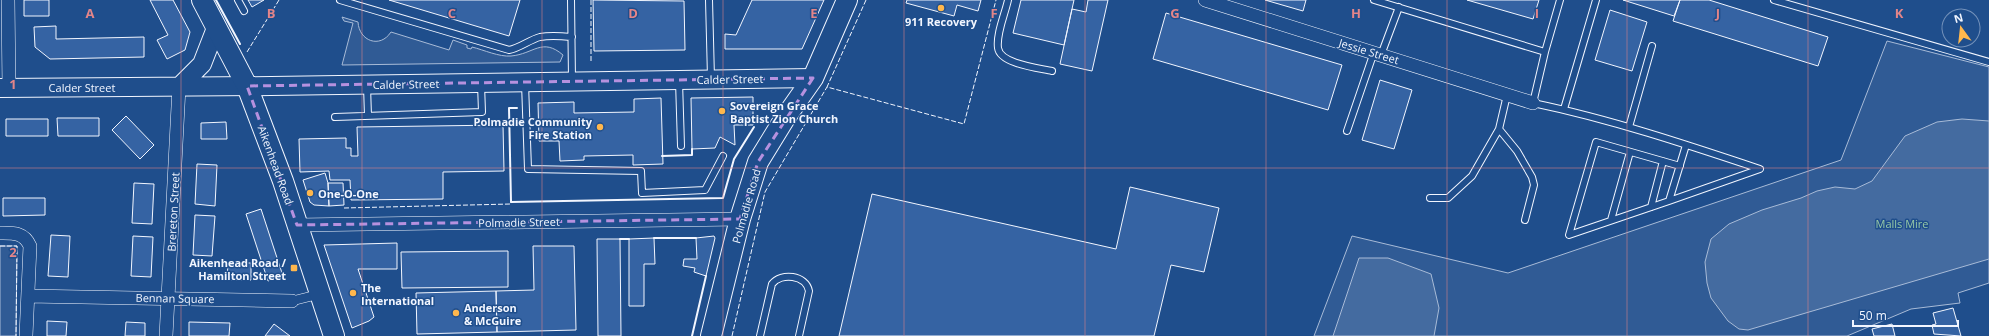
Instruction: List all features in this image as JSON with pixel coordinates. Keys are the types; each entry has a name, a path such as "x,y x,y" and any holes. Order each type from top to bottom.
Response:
{"main road":[{"name":"Aikenhead Road","path":"202,0 247,86 283,181 334,336"},
{"name":"Polmadie Road","path":"711,336 740,219 758,162 783,121 813,78 846,0"},
{"path":"179,87 202,64 216,28"},
{"name":"Calder Street","path":"4,88 813,78"}],"street":[{"path":"4,88 8,0"},
{"name":"Jessie Street","path":"1205,0 1378,53 1533,103"},
{"name":"Brereton Street","path":"166,336 179,87"},
{"name":"Polmadie Street","path":"298,225 740,219"},
{"path":"0,233 16,233 22,235 30,246 26,336"},
{"name":"Bennan Square","path":"28,296 292,301 320,294"}],"lane":[{"path":"238,0 244,11"},
{"path":"340,0 509,50 518,48 539,37 572,37"},
{"path":"571,0 572,81"},
{"path":"709,0 712,79"},
{"path":"1008,0 998,49 1003,57 1012,62 1052,71"},
{"path":"1374,0 1391,2 1399,7 1545,52"},
{"path":"1560,0 1545,52 1533,103 1564,109 1629,127 1760,169 1569,235 1596,142 1680,166"},
{"path":"1564,109 1596,0"},
{"path":"1774,0 1989,62"},
{"path":"1347,131 1378,53 1399,7"},
{"path":"1629,127 1652,46"},
{"path":"679,79 681,146"},
{"path":"335,117 482,112 481,82"},
{"path":"524,82 528,169 641,171 642,193 705,190 723,156"},
{"path":"367,84 368,116"},
{"path":"1430,198 1448,198 1472,176 1499,129 1508,95"},
{"path":"1499,129 1517,151 1532,177 1534,185 1525,220"},
{"path":"1669,201 1686,145"},
{"path":"1611,220 1630,152"},
{"path":"1651,207 1663,161"},
{"path":"760,336 772,284 775,279 786,276 800,279 808,286 809,291 799,336"}],"highlighted area":[{"path":"813,78 758,162 740,219 297,225 247,86"}],"green space":[{"path":"342,17 358,22 359,29 362,34 366,38 376,41 386,37 391,32 449,50 453,40 467,45 467,48 471,49 472,47 502,55 519,55 538,48 549,47 563,55 560,62 342,65 353,23 344,21"},
{"name":"Malls Mire","path":"1887,41 1989,67 1989,283 1958,293 1960,303 1911,309 1847,336 1314,336 1352,236 1508,273 1841,160"},
{"path":"0,246 17,246 16,336 0,336"}],"shaded area":[{"path":"1962,119 1989,121 1989,259 1748,330 1739,329 1728,321 1711,298 1707,283 1705,262 1711,239 1729,224 1762,210 1801,198 1817,191 1835,187 1855,189 1872,181 1905,136 1937,122"},
{"path":"1359,258 1388,258 1431,274 1439,308 1434,336 1333,336"}],"building":[{"path":"24,0 49,0 49,16 24,16"},
{"path":"150,0 173,0 190,32 185,50 167,59 157,40 168,35"},
{"path":"248,0 264,0 252,7"},
{"path":"389,0 520,0 509,36"},
{"path":"593,0 684,1 685,50 594,51"},
{"path":"752,0 824,0 802,49 725,49 725,34 736,35"},
{"name":"911 Recovery","path":"907,0 981,0 978,11 957,5 954,16 906,3"},
{"path":"1021,0 1074,0 1064,45 1013,33"},
{"path":"1088,0 1108,0 1092,71 1060,64 1072,9 1086,12"},
{"path":"1265,0 1306,0 1303,11"},
{"path":"1467,0 1539,0 1533,19"},
{"path":"1623,0 1680,0 1674,16"},
{"path":"1680,0 1709,0 1828,37 1818,66 1673,21"},
{"path":"1610,10 1647,22 1632,71 1595,60"},
{"path":"1166,13 1342,65 1328,110 1153,59"},
{"path":"56,26 56,39 144,37 144,57 50,59 35,47 34,27"},
{"path":"1380,80 1412,90 1394,149 1362,140"},
{"name":"Sovereign Grace Baptist Zion Church","path":"753,97 753,125 734,125 735,145 720,137 715,148 692,149 691,98"},
{"name":"Polmadie Community Fire Station","path":"661,98 663,164 633,165 633,155 584,156 584,160 560,161 559,141 539,141 538,103 574,102 574,113 634,112 634,99"},
{"path":"126,116 154,145 140,159 112,130"},
{"path":"57,118 99,118 99,136 58,136"},
{"path":"6,119 48,119 48,136 6,136"},
{"path":"226,122 227,139 201,139 201,123"},
{"path":"503,125 504,171 443,172 443,199 351,200 350,180 330,180 329,171 300,172 299,139 346,138 346,148 351,148 351,156 358,156 357,127"},
{"path":"197,164 217,165 215,206 195,204"},
{"path":"325,173 328,183 329,206 314,205 310,202 303,180"},
{"path":"134,183 154,184 152,224 132,223"},
{"path":"328,183 343,183 344,205 329,206"},
{"path":"1130,187 1219,208 1204,272 1171,265 1154,336 839,336 872,194 1116,249"},
{"path":"3,198 45,198 45,215 3,216"},
{"path":"261,209 283,276 268,281 246,214"},
{"path":"195,215 215,216 212,256 193,255"},
{"path":"51,235 70,236 68,277 48,276"},
{"path":"133,236 153,237 151,277 131,276"},
{"path":"714,236 715,238 706,276 694,272 695,268 683,266 684,259 697,259 696,238"},
{"path":"654,238 655,264 644,264 644,306 629,306 629,239"},
{"path":"597,239 620,239 621,336 598,336"},
{"name":"The International","path":"397,243 397,269 358,269 374,317 369,321 352,328 324,245"},
{"path":"533,246 574,246 576,330 497,332 496,291 534,290"},
{"path":"508,251 508,287 402,288 401,252"},
{"path":"228,263 251,263 251,280 227,280"},
{"name":"Anderson & McGuire","path":"496,291 497,332 417,334 416,293"},
{"path":"1953,308 1961,336 1934,334 1932,325 1936,324 1933,313"},
{"path":"47,321 67,322 66,336 47,336"},
{"path":"126,322 145,323 145,336 125,336"},
{"path":"189,322 230,323 229,336 189,336"},
{"path":"274,324 290,336 265,336"},
{"path":"1892,324 1895,336 1874,336 1872,329"}],"fence":[{"path":"247,52 279,0"},
{"path":"591,0 591,61"},
{"path":"866,0 827,87 964,124 996,0"},
{"path":"732,336 765,192 827,87"},
{"path":"344,208 511,204 511,202"},
{"path":"0,246 17,246 16,336"}],"wall":[{"path":"216,0 240,44"},
{"path":"517,108 509,108 511,202 723,198 734,159 754,127"},
{"path":"662,156 692,155 692,149"},
{"path":"654,238 696,238"},
{"path":"620,239 629,239"},
{"path":"692,336 706,276"}],"place":[{"name":"911 Recovery","path":"941,8"},
{"name":"Sovereign Grace Baptist Zion Church","path":"722,111"},
{"name":"Polmadie Community Fire Station","path":"600,127"},
{"name":"One-O-One","path":"310,193"},
{"name":"Aikenhead Road / Hamilton Street","path":"294,268"},
{"name":"The International","path":"353,293"},
{"name":"Anderson & McGuire","path":"456,313"}]}
